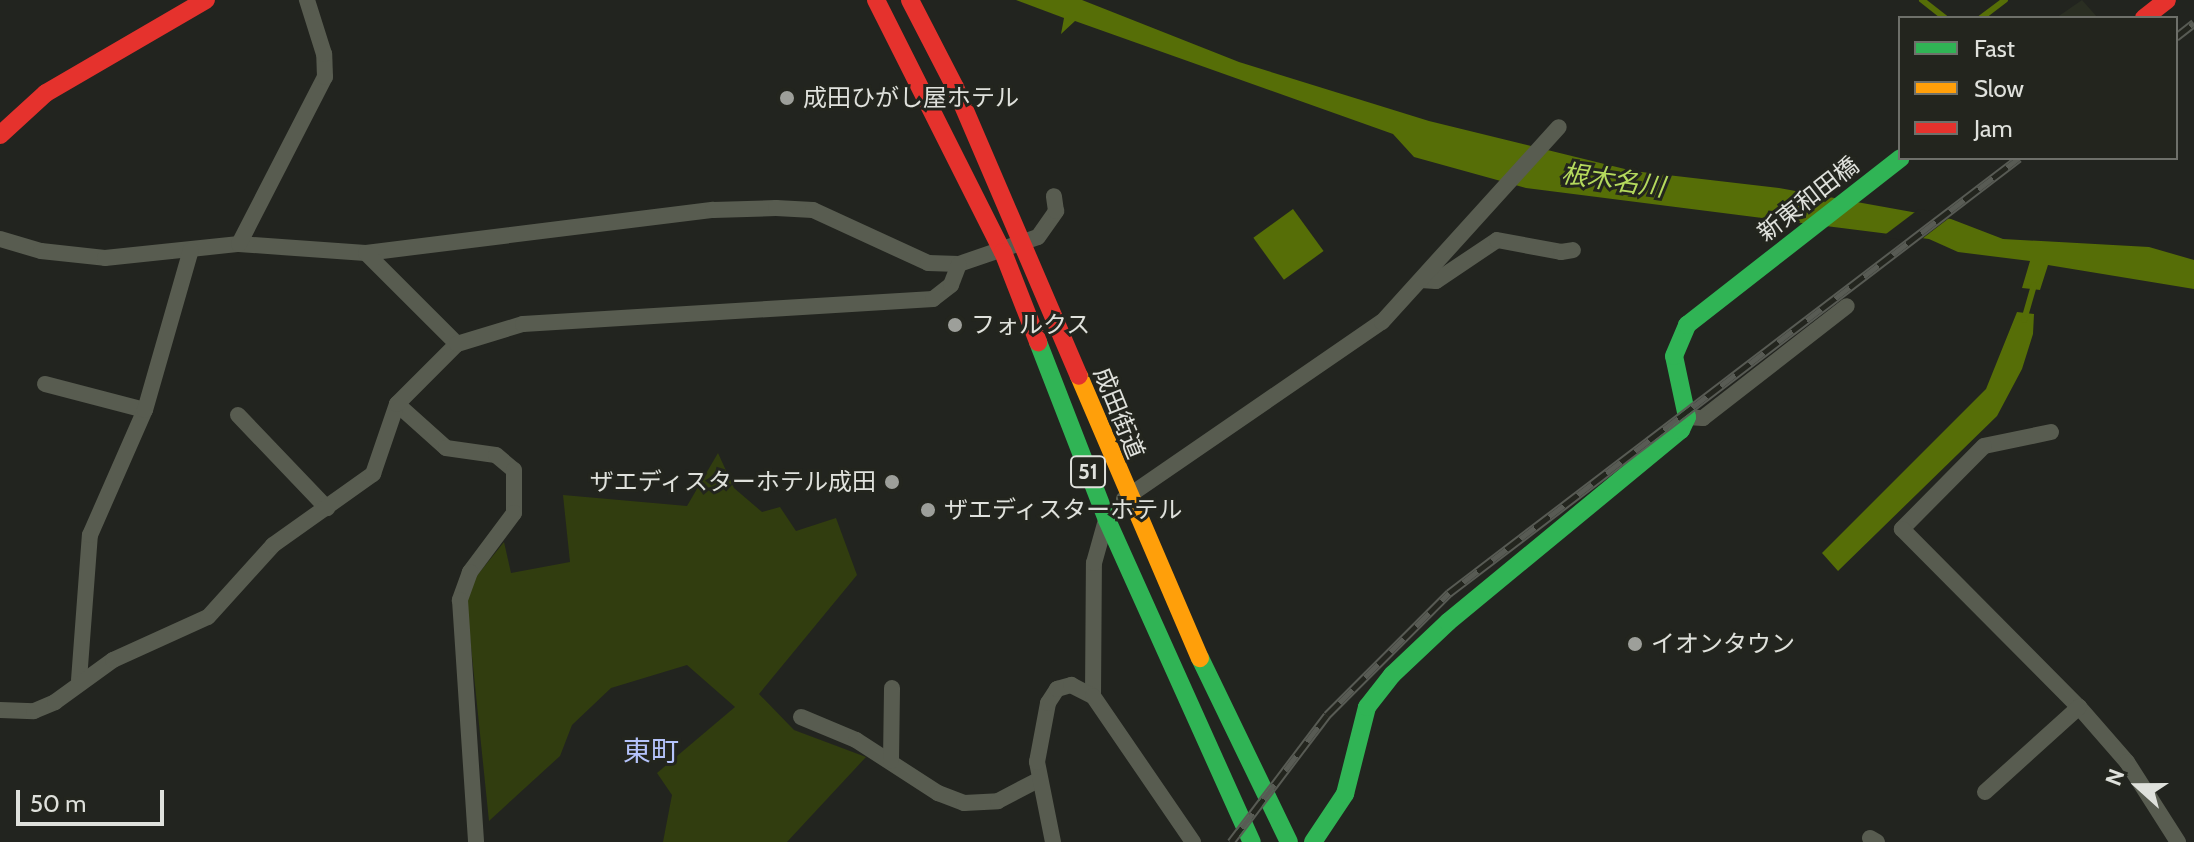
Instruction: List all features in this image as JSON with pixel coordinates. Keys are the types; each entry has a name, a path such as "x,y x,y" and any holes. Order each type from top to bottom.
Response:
{"main road":[{"path":"0,135 46,93 206,0"},
{"name":"成田街道","path":"876,0 1003,252 1107,520 1252,842"},
{"name":"成田街道","path":"910,0 955,87 1024,243 1166,588 1289,842"},
{"path":"2147,16 2167,0"},
{"name":"新東和田橋","path":"1687,417 1674,375 1680,335 1765,263 1898,160"},
{"path":"1313,842 1340,805 1360,722 1379,690 1448,622 1673,437 1687,417"}],"street":[{"path":"239,244 325,77 324,54 307,0"},
{"path":"1093,696 1094,563 1107,520 1127,495 1370,331 1421,280 1559,127"},
{"path":"0,239 41,251 105,258 239,244 366,253 713,210 776,208 813,210 928,263 959,264 1003,252 1038,237 1056,211 1054,196"},
{"path":"1421,280 1436,281 1497,240 1561,252 1573,250"},
{"path":"79,680 90,535 145,410 191,250"},
{"path":"366,253 457,344"},
{"path":"0,710 34,711 55,702 79,680 208,617 273,545 373,474 397,404 457,344 523,324 933,299 951,285 959,264"},
{"path":"1687,417 1703,418 1847,306"},
{"path":"45,384 145,410"},
{"path":"397,404 446,448 496,455 514,470 514,513 470,572 460,600 476,842"},
{"path":"238,415 327,508"},
{"path":"2051,432 1984,446 1902,529 2079,707 2127,762 2178,842"},
{"path":"1053,842 1040,779 1039,750 1048,703 1057,689 1071,685 1093,696 1193,842"},
{"path":"891,761 892,688"},
{"path":"1985,792 2079,707"},
{"path":"801,717 891,761 938,793 964,803 998,801 1040,779"}],"shaded area":[{"path":"2082,0 2096,16 2059,16"},
{"path":"718,453 734,488 762,512 780,507 796,531 836,518 857,575 759,694 794,730 866,757 787,842 663,842 672,795 657,773 735,707 687,665 611,688 572,725 560,756 489,821 466,598 475,578 504,542 511,573 570,562 563,495 687,506"}],"water":[{"name":"根木名川","path":"1016,0 1082,0 1239,62 1429,121 1633,171 1779,188 1951,219 2003,239 2149,247 2194,260 2194,289 2048,265 2040,290 2022,288 2030,261 1958,252 1929,239 1526,188 1414,157 1393,134 1075,21 1061,34 1064,18"},
{"path":"1293,209 1324,251 1284,280 1253,238"},
{"path":"2017,312 2034,314 2033,334 2022,369 1997,416 1838,571 1822,553 1986,389"}],"pier":[{"path":"1919,209 1953,215 1918,242 1882,237"}],"waterway":[{"path":"1922,0 1942,16"},
{"path":"1984,16 2005,0"},
{"path":"2024,320 2034,285"}],"railway":[{"path":"2178,35 2194,23"},
{"path":"1231,842 1327,715 1449,593 2016,160"}],"traffic: fast":[{"path":"1313,842 1345,794 1367,707 1392,675 1448,622 1681,430 1687,417 1674,356 1687,325 1898,160"},
{"path":"1038,342 1107,520 1252,842"},
{"path":"1200,658 1289,842"}],"traffic: slow":[{"path":"1079,376 1200,658"}],"traffic: jam":[{"path":"0,135 46,93 206,0"},
{"path":"876,0 1003,252 1038,342"},
{"path":"910,0 955,87 1079,376"},
{"path":"2147,16 2167,0"}],"place":[{"name":"成田ひがし屋ホテル","path":"787,98"},
{"name":"フォルクス","path":"955,325"},
{"name":"ザエディスターホテル成田","path":"892,482"},
{"name":"ザエディスターホテル","path":"928,510"},
{"name":"イオンタウン","path":"1635,644"}],"district":[{"name":"東町","path":"651,751"}]}
